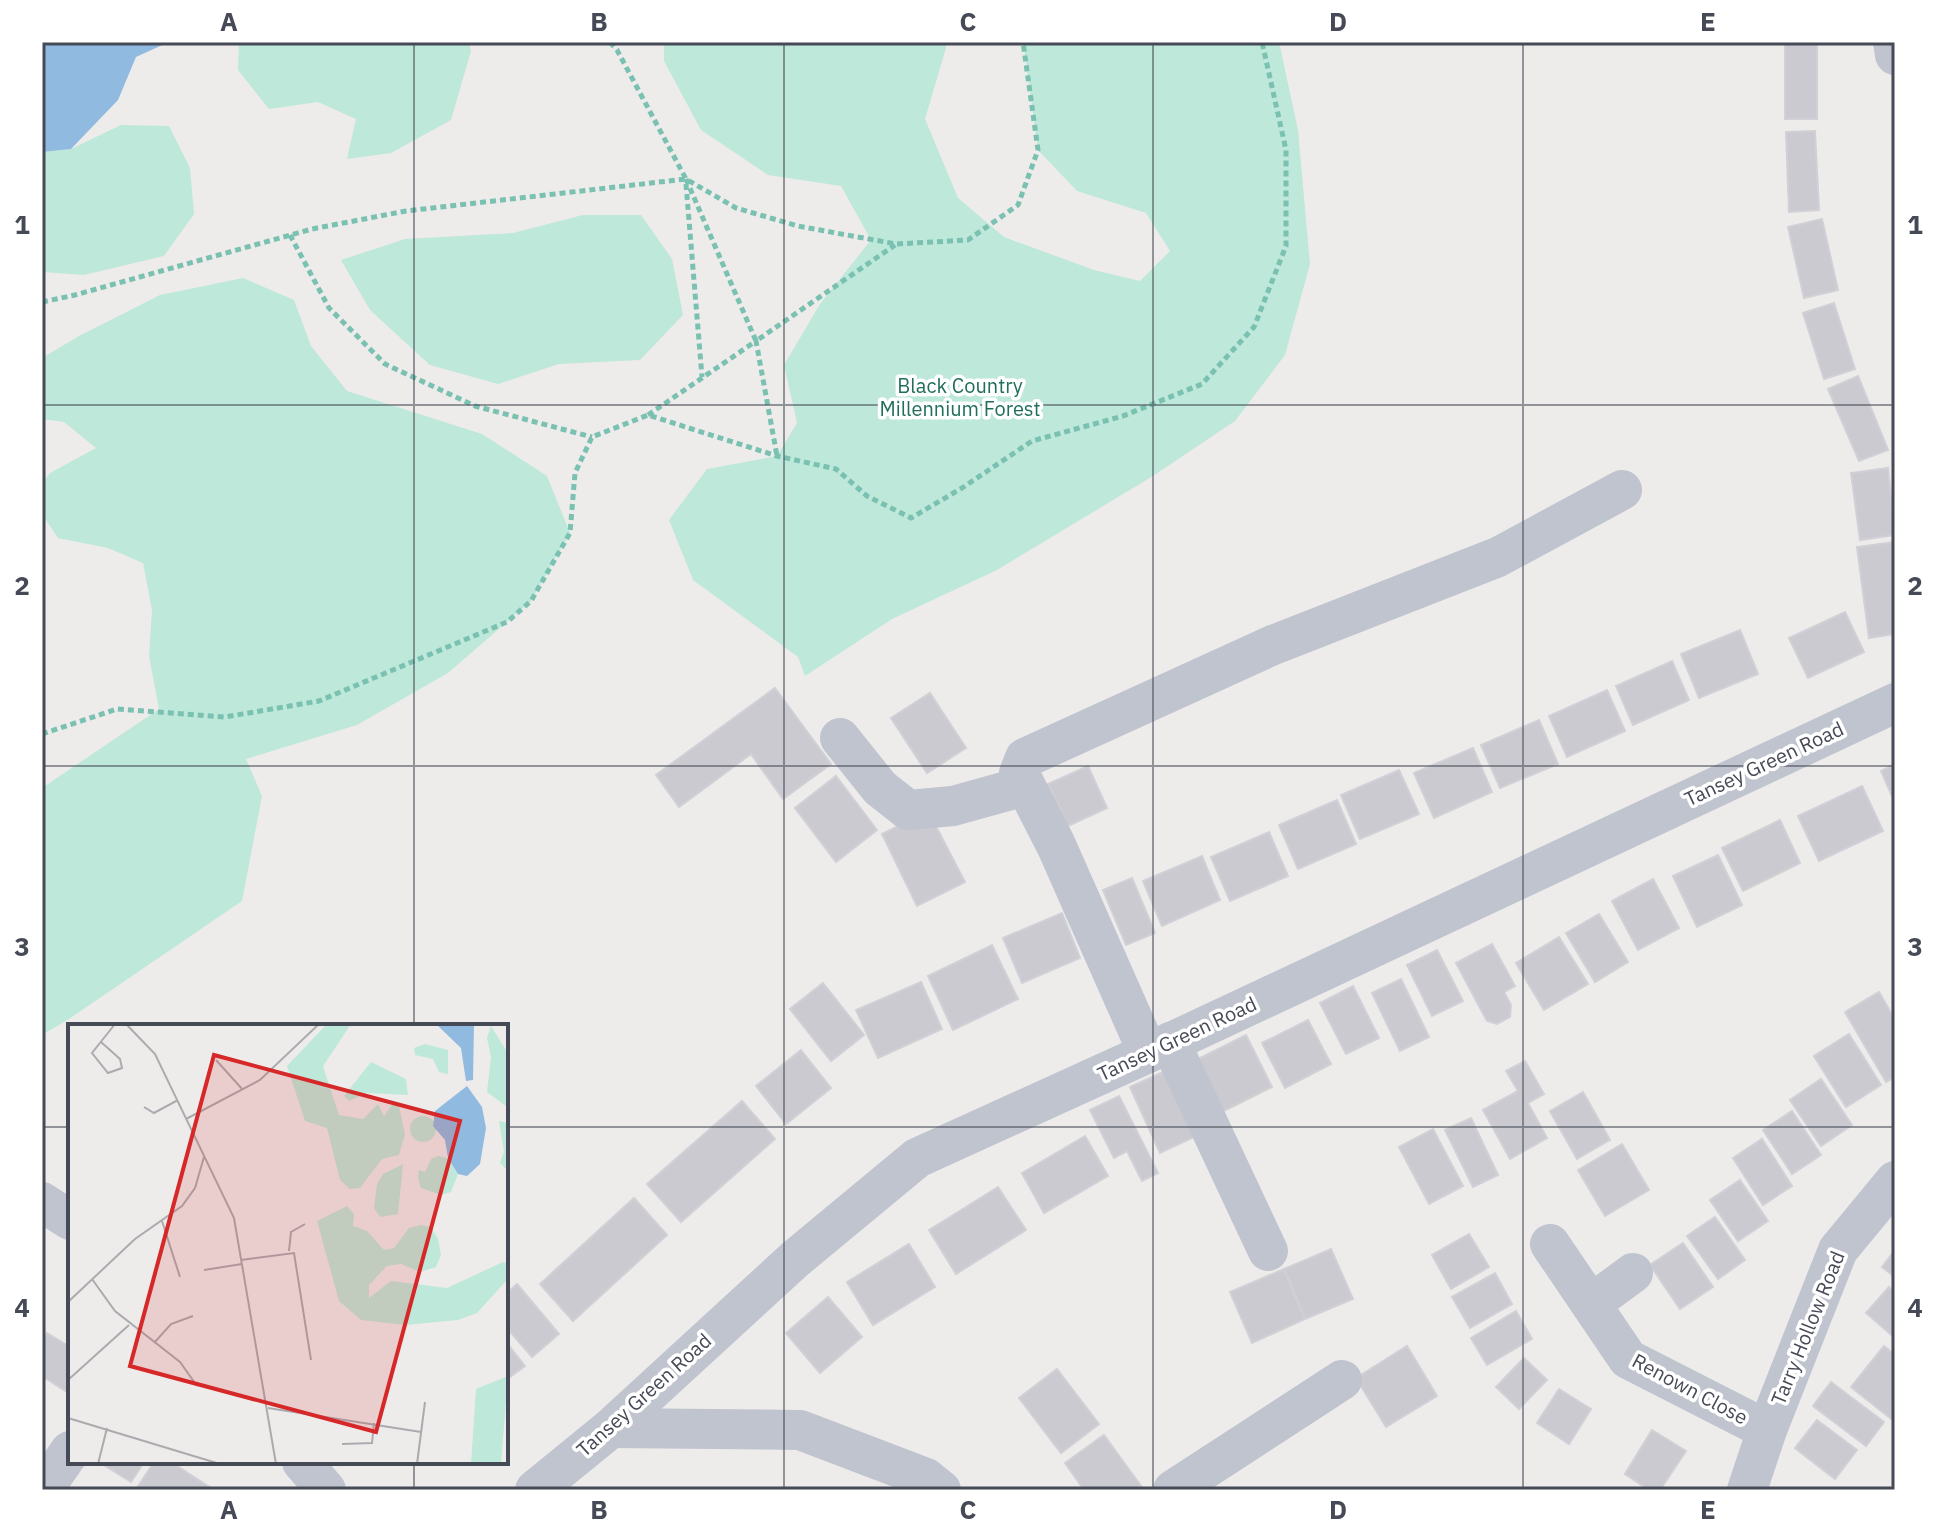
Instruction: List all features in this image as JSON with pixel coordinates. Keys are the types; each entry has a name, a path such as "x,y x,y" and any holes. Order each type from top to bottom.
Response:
{"street":[{"path":"1893,42 1895,55"},
{"path":"1268,1251 1159,1048 1025,786 1019,773 1025,758 1273,645 1498,557 1622,490"},
{"name":"Tansey Green Road","path":"535,1490 611,1428 794,1260 917,1158 1895,703"},
{"path":"840,738 880,788 908,810 953,806 1025,786"},
{"name":"Tarry Hollow Road","path":"1747,1490 1767,1430 1838,1250 1895,1181"},
{"path":"42,1202 68,1219"},
{"name":"Renown Close","path":"1550,1244 1628,1359 1767,1430"},
{"path":"1591,1304 1633,1273"},
{"path":"1173,1490 1342,1380"},
{"path":"611,1428 800,1430 926,1478 941,1490"},
{"path":"43,1490 68,1454"},
{"path":"304,1464 326,1490"}],"path":[{"path":"610,42 686,179 756,341 777,456"},
{"path":"42,302 312,229 406,211 686,179 736,208 798,226 896,244 968,240 1018,205 1038,150 1023,42"},
{"path":"648,415 777,456 836,469 867,496 911,518 1032,441 1123,416 1202,384 1254,327 1286,246 1286,150 1262,42"},
{"path":"686,179 702,378"},
{"path":"290,235 329,308 385,364 475,406 592,437 648,415 896,244"},
{"path":"42,734 117,709 225,717 319,701 507,622 531,601 570,533 575,473 592,437"}],"green space":[{"path":"239,42 469,42 471,51 451,120 391,153 347,159 356,119 318,102 269,109 238,70"},
{"name":"Black Country Millennium Forest","path":"664,42 945,42 946,48 925,119 958,198 1004,237 1094,270 1140,281 1170,251 1146,213 1077,191 1038,150 1023,42 1279,42 1298,130 1310,264 1285,355 1235,421 1153,476 997,570 892,619 805,676 798,657 693,580 669,520 707,469 777,456 797,423 784,365 820,304 871,240 841,186 768,175 701,130 664,61"},
{"path":"121,125 169,126 190,168 194,214 164,256 84,275 42,272 42,152 71,149"},
{"path":"583,215 641,215 672,259 683,315 640,360 559,364 498,384 430,365 370,310 341,260 405,239 513,233"},
{"path":"243,278 294,300 311,346 347,391 482,434 547,476 570,533 531,601 448,673 357,725 246,759 262,796 242,901 42,1035 42,788 159,709 149,656 152,610 143,563 108,548 58,538 42,514 42,484 50,473 96,448 64,422 42,419 42,358 160,295"}],"water":[{"path":"42,42 169,42 136,57 118,100 71,149 42,152"}],"building":[{"path":"1785,42 1817,42 1817,119 1785,119"},
{"path":"1815,131 1819,210 1789,212 1786,132"},
{"path":"1822,219 1838,290 1804,298 1788,227"},
{"path":"1834,303 1855,369 1824,379 1803,313"},
{"path":"1858,376 1888,450 1859,461 1828,389"},
{"path":"1888,468 1895,535 1860,540 1851,473"},
{"path":"1895,542 1895,634 1869,638 1857,547"},
{"path":"1845,612 1864,652 1808,678 1789,638"},
{"path":"1740,630 1758,674 1699,698 1681,654"},
{"path":"1672,661 1689,700 1633,725 1616,686"},
{"path":"775,688 831,764 783,799 751,754 679,807 656,775"},
{"path":"1607,690 1625,731 1567,757 1549,716"},
{"path":"930,693 966,748 927,773 891,718"},
{"path":"1539,720 1558,764 1500,788 1481,745"},
{"path":"1473,748 1492,792 1434,818 1414,773"},
{"path":"1895,764 1895,803 1881,771"},
{"path":"1088,766 1107,808 1068,826 1048,784"},
{"path":"1399,770 1419,814 1360,839 1341,795"},
{"path":"836,776 877,830 836,862 795,808"},
{"path":"1862,786 1883,831 1819,861 1798,816"},
{"path":"1337,800 1356,844 1298,869 1279,825"},
{"path":"928,811 965,882 917,906 882,834"},
{"path":"1780,820 1800,863 1743,891 1722,848"},
{"path":"1269,832 1288,876 1230,901 1211,857"},
{"path":"1718,855 1742,905 1697,927 1673,876"},
{"path":"1202,856 1220,900 1162,926 1143,881"},
{"path":"1132,878 1155,933 1126,945 1103,890"},
{"path":"1653,879 1679,928 1638,950 1612,901"},
{"path":"1062,913 1080,958 1022,983 1003,938"},
{"path":"1599,914 1628,962 1595,982 1566,933"},
{"path":"1559,937 1588,984 1544,1010 1516,963"},
{"path":"1492,944 1515,986 1504,992 1511,1005 1510,1017 1497,1024 1487,1021 1456,963"},
{"path":"992,945 1018,999 953,1030 928,976"},
{"path":"1437,950 1463,1001 1432,1016 1407,965"},
{"path":"1401,979 1429,1037 1400,1051 1372,993"},
{"path":"921,982 942,1029 878,1058 856,1010"},
{"path":"823,983 864,1035 831,1061 790,1009"},
{"path":"1353,986 1379,1038 1346,1054 1320,1003"},
{"path":"1879,992 1895,1020 1895,1077 1886,1082 1845,1012"},
{"path":"1308,1020 1331,1064 1285,1088 1262,1043"},
{"path":"1849,1034 1881,1085 1846,1107 1814,1056"},
{"path":"1246,1035 1272,1087 1216,1115 1190,1063"},
{"path":"801,1050 831,1088 786,1124 756,1086"},
{"path":"1525,1061 1544,1094 1528,1103 1547,1138 1510,1159 1483,1110 1518,1091 1506,1071"},
{"path":"1163,1072 1194,1137 1160,1153 1130,1087"},
{"path":"1821,1079 1852,1125 1821,1146 1790,1100"},
{"path":"1583,1092 1610,1140 1577,1159 1550,1111"},
{"path":"1119,1096 1158,1173 1142,1181 1127,1151 1114,1158 1090,1110"},
{"path":"742,1101 775,1139 681,1222 647,1184"},
{"path":"1792,1111 1821,1155 1792,1174 1763,1130"},
{"path":"1471,1118 1498,1175 1473,1187 1445,1130"},
{"path":"1433,1129 1463,1186 1429,1204 1399,1147"},
{"path":"1085,1136 1108,1176 1044,1213 1022,1173"},
{"path":"1762,1139 1792,1186 1763,1205 1733,1158"},
{"path":"1622,1144 1649,1190 1605,1216 1578,1170"},
{"path":"1740,1180 1768,1221 1738,1241 1710,1200"},
{"path":"998,1187 1026,1230 956,1274 929,1230"},
{"path":"634,1198 667,1235 573,1321 540,1284"},
{"path":"1715,1217 1745,1260 1718,1279 1687,1236"},
{"path":"1469,1234 1489,1267 1451,1289 1432,1255"},
{"path":"1683,1243 1713,1287 1680,1309 1650,1265"},
{"path":"909,1244 935,1287 873,1325 847,1282"},
{"path":"1331,1249 1353,1299 1305,1319 1284,1269"},
{"path":"1895,1250 1895,1277 1882,1267"},
{"path":"1284,1269 1305,1319 1252,1343 1230,1292"},
{"path":"1495,1273 1512,1304 1470,1328 1452,1297"},
{"path":"517,1284 559,1334 532,1357 508,1329 508,1292"},
{"path":"1889,1287 1895,1293 1895,1338 1866,1313"},
{"path":"828,1297 862,1337 820,1373 786,1333"},
{"path":"1516,1311 1532,1339 1487,1365 1471,1338"},
{"path":"47,1333 68,1346 68,1393 42,1376 42,1340"},
{"path":"508,1345 525,1366 508,1379"},
{"path":"1407,1346 1437,1396 1386,1427 1356,1378"},
{"path":"1884,1346 1895,1355 1895,1422 1851,1387"},
{"path":"1524,1358 1547,1380 1519,1409 1496,1387"},
{"path":"1057,1369 1099,1424 1061,1453 1019,1398"},
{"path":"1831,1382 1884,1422 1866,1446 1813,1406"},
{"path":"1559,1389 1591,1409 1569,1444 1537,1423"},
{"path":"1817,1420 1857,1450 1835,1479 1795,1448"},
{"path":"1652,1430 1686,1451 1660,1490 1649,1490 1625,1474"},
{"path":"1104,1435 1144,1490 1084,1490 1065,1463"},
{"path":"102,1464 143,1464 131,1482"},
{"path":"153,1464 174,1464 211,1488 140,1490 137,1488"}]}
